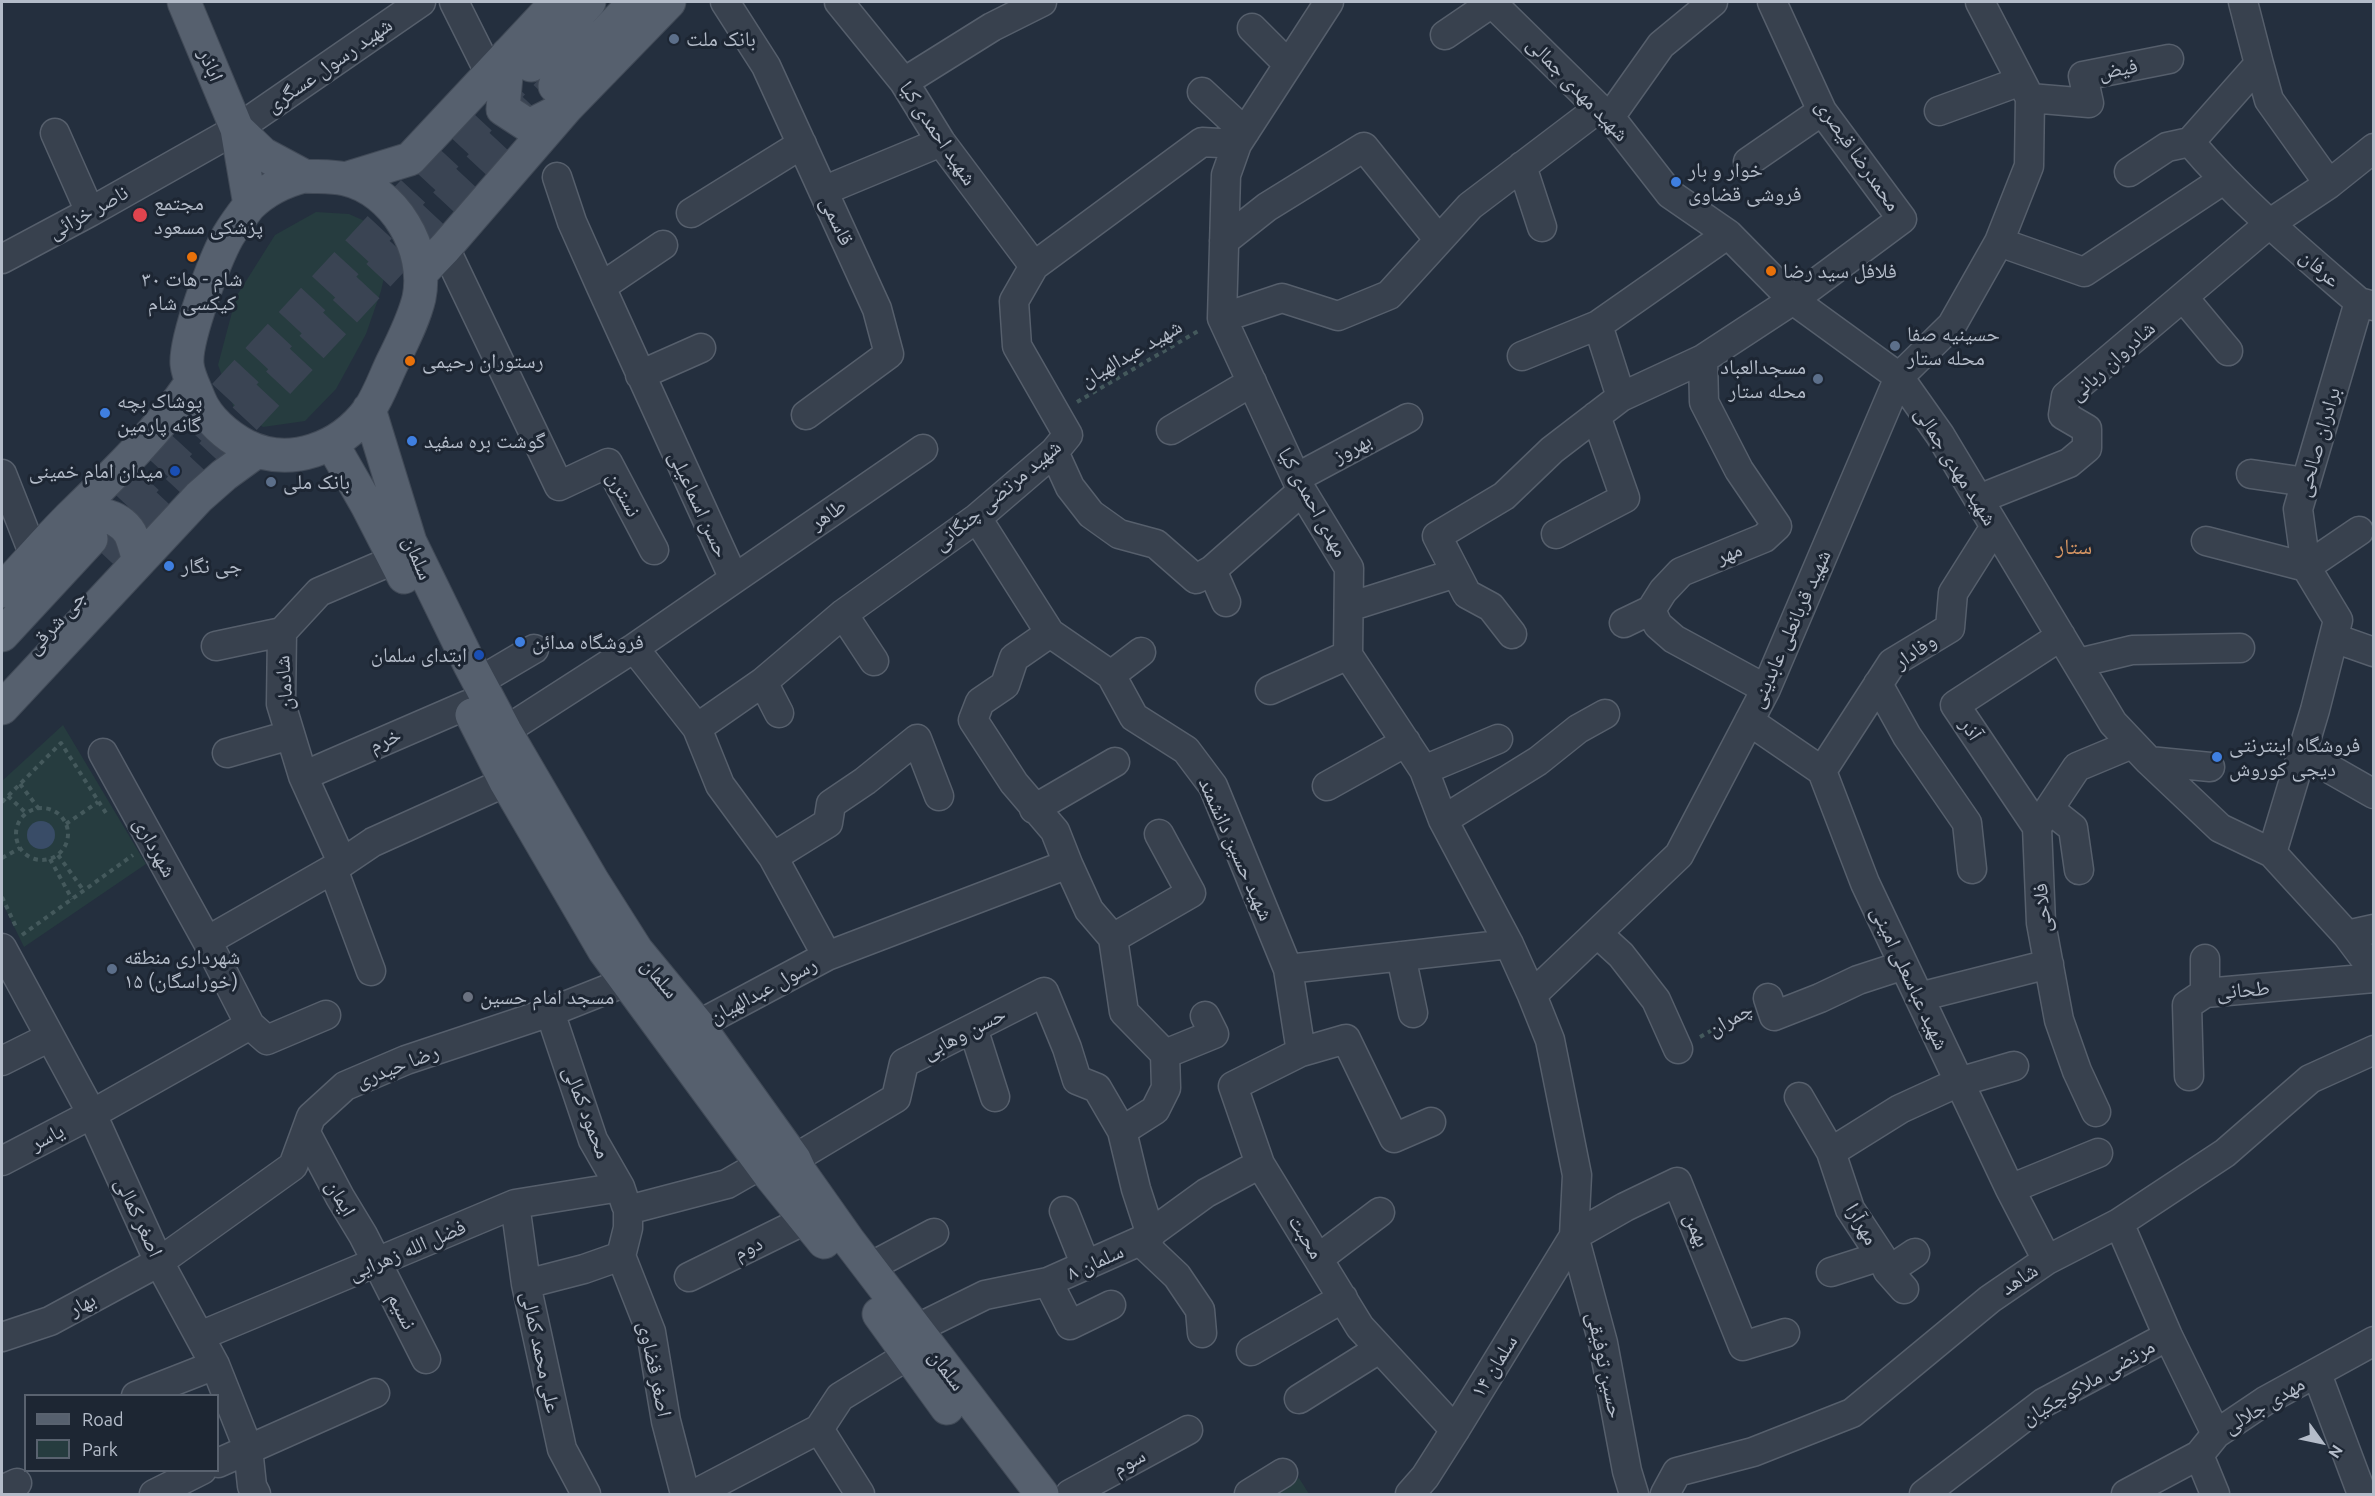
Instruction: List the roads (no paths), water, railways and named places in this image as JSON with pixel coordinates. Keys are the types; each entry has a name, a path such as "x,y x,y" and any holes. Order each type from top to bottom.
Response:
{"main road":[{"name":"اباذر","path":"184,2 237,129 250,205"},
{"path":"557,2 509,64 503,109 529,126 669,2"},
{"path":"345,179 410,159 509,64 589,2"},
{"path":"421,273 445,248 635,2"},
{"name":"اباذر","path":"237,129 263,154 304,176"},
{"path":"304,176 345,179 374,192 398,214 414,242 421,273 419,296 413,319 369,409 348,432 332,444 296,456 257,452 234,440 214,422 200,403 187,364 190,339 199,310 228,236 250,205 283,181 304,176"},
{"path":"2,708 103,545 146,442 172,411 192,381"},
{"name":"سلمان","path":"369,409 410,542 473,694 506,782 604,951 762,1164 870,1267 912,1343 1014,1494"},
{"name":"سلمان","path":"332,444 473,694 505,731 592,880 637,951 698,1025 794,1159 817,1214 871,1304 912,1343 1042,1494"},
{"path":"2,591 34,555 103,545 208,490 224,475 257,452"},
{"name":"جی شرقی","path":"2,635 103,545"},
{"name":"جی شرقی","path":"2,682 103,545"}],"street":[{"name":"شهید رسول عسگری","path":"237,129 421,2"},
{"path":"454,2 509,64"},
{"name":"قاسمی","path":"725,2 766,66 877,309 889,354 806,415"},
{"name":"شهید احمدی کیا","path":"839,2 904,82 941,142 1034,266"},
{"path":"904,82 992,27 1042,2"},
{"name":"مهدی احمدی کیا","path":"1329,2 1241,138 1226,175 1222,318 1299,484 1349,568 1348,655"},
{"path":"1445,35 1491,2"},
{"name":"شهید مهدی جمالی","path":"1491,2 1605,112 1670,194 1728,234 1793,300 1899,377 1940,435 2113,723 2140,753 2220,828 2272,853 2360,932 2373,971"},
{"path":"1222,318 1282,298 1338,316 1389,295 1470,206 1522,166 1605,112 1661,45 1713,2"},
{"name":"محمدرضا قیصری","path":"1772,2 1822,111 1902,219 1793,300"},
{"name":"شهید قربانعلی عابدینی","path":"1532,995 1679,855 1766,688 1899,377 1952,325 1999,242 2030,166 2025,90 1980,2"},
{"path":"2243,2 2269,100 2329,184"},
{"path":"1252,28 1288,64"},
{"name":"فیض","path":"2025,90 2089,103 2083,76 2169,59"},
{"path":"2130,172 2167,147 2190,142 2259,64"},
{"path":"1939,111 2025,90"},
{"path":"1202,92 1241,138"},
{"path":"1748,162 1822,111"},
{"name":"ناصر خزائی","path":"2,259 237,129"},
{"path":"55,133 90,212"},
{"name":"شهید مرتضی چنگانی","path":"697,728 763,682 843,614 977,518 1054,452 1068,435 1017,346 1014,301 1034,266 1202,142 1241,138"},
{"path":"823,191 941,142"},
{"name":"عرفان","path":"2190,142 2223,180 2269,224 2366,304"},
{"path":"691,213 802,144"},
{"path":"1224,241 1267,207 1364,147 1439,240"},
{"name":"شادروان ربانی","path":"1979,500 2069,463 2087,448 2087,429 2062,415 2066,396 2269,224 2329,184 2373,148"},
{"path":"1522,166 1542,227"},
{"name":"حسن اسماعیلی","path":"505,731 634,648 734,579 572,222 557,177"},
{"path":"1999,242 2084,272 2223,180"},
{"path":"1522,356 1598,325 1728,234"},
{"path":"601,287 663,245"},
{"name":"نسترن","path":"445,248 559,486 608,463 654,550"},
{"path":"2183,297 2228,351"},
{"path":"1512,634 1491,607 1467,594 1437,536 1504,496 1552,450 1621,397 1703,360 1793,300"},
{"name":"برادران صالحی","path":"2272,853 2338,620 2306,567 2298,509 2366,304"},
{"path":"1598,325 1621,397"},
{"path":"640,375 701,348"},
{"name":"مهر","path":"1651,610 1663,591 1681,572 1764,538 1777,526 1738,470 1704,402 1703,360"},
{"path":"1171,430 1252,382"},
{"path":"1556,534 1625,498 1596,416"},
{"name":"بهروز","path":"1212,570 1299,484 1408,418"},
{"name":"طاهر","path":"734,579 923,449"},
{"path":"1054,452 1070,487 1091,514 1119,534 1156,544 1196,579 1212,570 1226,602"},
{"path":"2,474 34,555"},
{"path":"2252,474 2306,482"},
{"name":"شهید حسین دانشمند","path":"977,518 1050,633 1111,675 1134,717 1186,750 1213,786 1288,969 1301,1052"},
{"name":"وفادار","path":"1822,771 1892,663 1950,628 1953,593 1994,528"},
{"path":"2206,542 2306,567 2359,531"},
{"name":"شادمان","path":"371,971 338,866 303,776 281,704 282,632 319,592 396,559"},
{"path":"1349,607 1456,573"},
{"path":"1624,623 1651,610 1658,625 1674,639 1766,688"},
{"path":"843,614 874,661"},
{"path":"216,646 282,632"},
{"path":"1050,633 1014,658 1005,685 980,702 973,720 1014,783 1055,831 1089,910 1113,938 1124,1012 1165,1054 1166,1088 1155,1110 1122,1131 1146,1238 1177,1276 1200,1310 1202,1333"},
{"name":"آذر","path":"2043,818 1955,705 2061,636"},
{"path":"2334,638 2373,652"},
{"path":"634,648 697,728 720,785 773,857 827,956"},
{"path":"2078,663 2132,650 2240,648"},
{"name":"خرم","path":"303,776 473,694 534,650"},
{"path":"1111,675 1142,652"},
{"path":"1270,690 1348,655 1424,770 1443,820 1509,944 1550,1040 1576,1175 1574,1236"},
{"path":"763,682 779,713"},
{"path":"1878,684 1907,736 1967,823 1972,869"},
{"path":"1443,820 1538,761 1578,729 1605,714"},
{"path":"1749,721 1822,771"},
{"path":"227,753 290,735"},
{"path":"1424,770 1498,738"},
{"path":"773,857 828,823 831,804 866,781 916,739 939,796"},
{"path":"1327,786 1406,742"},
{"name":"شهرداری","path":"102,753 207,941 250,1025"},
{"path":"2079,870 2073,828 2043,818 2077,766 2140,753 2210,767"},
{"path":"2302,753 2373,794"},
{"path":"1034,809 1115,762"},
{"name":"شهید عباسعلی امینی","path":"1822,771 1865,883 2010,1189 2047,1260"},
{"path":"207,941 338,866 373,842 506,782"},
{"name":"فلاحی","path":"2043,818 2041,923 2059,1020 2077,1071 2096,1112"},
{"path":"1113,938 1191,893 1159,834"},
{"name":"رسول عبدالهیان","path":"698,1025 827,956 1068,864"},
{"path":"1598,934 1621,955 1656,1000 1678,1049"},
{"path":"1288,969 1509,944"},
{"name":"اصغر کمالی","path":"2,948 92,1114 159,1262 214,1365 248,1448 252,1486 256,1494"},
{"path":"1401,957 1413,1013"},
{"path":"2205,959 2205,993"},
{"path":"1919,997 2049,964"},
{"name":"چمران","path":"1768,998 1774,1016 1858,980 1904,966"},
{"name":"طحانی","path":"2189,1076 2187,1005 2205,993 2373,978"},
{"name":"رضا حیدری","path":"159,1262 293,1166 311,1118 345,1086 406,1060 550,1012 628,981"},
{"name":"حسن وهابی","path":"794,1159 896,1098 904,1063 1044,992 1067,1048 1077,1080 1097,1089 1122,1131"},
{"name":"محمود کمالی","path":"550,1012 593,1140 624,1198"},
{"path":"250,1025 267,1040 326,1015"},
{"path":"1165,1054 1215,1034 1205,1016"},
{"name":"یاسر","path":"2,1161 92,1114 250,1025"},
{"path":"973,1028 995,1097"},
{"path":"2,1061 50,1037"},
{"path":"1301,1052 1346,1039 1394,1138 1431,1122"},
{"name":"شاهد","path":"1665,1494 1677,1473 1753,1452 1852,1413 1990,1299 2047,1260 2119,1222 2225,1153 2310,1079 2373,1050"},
{"name":"محبت","path":"1301,1052 1233,1086 1260,1164 1360,1327 1455,1430"},
{"path":"1831,1152 1900,1109 1959,1082 2013,1066"},
{"name":"مهرآرا","path":"1799,1097 1831,1152 1850,1209 1891,1272"},
{"name":"ایمان","path":"306,1133 378,1262"},
{"path":"2010,1189 2098,1153"},
{"path":"526,1284 584,1269 621,1256 628,1228 624,1198 727,1184 762,1164"},
{"name":"سلمان ۸","path":"819,1429 840,1397 912,1343 985,1294 1048,1282 1146,1238 1206,1193 1260,1164"},
{"name":"بهمن","path":"1574,1236 1624,1207 1677,1182 1732,1349 1785,1333"},
{"name":"فضل الله زهرایی","path":"200,1336 515,1203 624,1198"},
{"name":"علی محمد کمالی","path":"515,1203 526,1284 562,1449 586,1494"},
{"path":"1064,1211 1086,1266"},
{"path":"1319,1258 1380,1212"},
{"name":"دوم","path":"689,1277 817,1214"},
{"path":"2119,1222 2168,1336 2207,1445 2215,1494"},
{"path":"870,1267 934,1233"},
{"name":"سلمان ۱۴","path":"1410,1494 1425,1477 1455,1430 1574,1236"},
{"name":"حسین توفیقی","path":"1574,1236 1603,1343 1627,1471 1634,1494"},
{"path":"1831,1272 1891,1272 1915,1253"},
{"name":"اصغر قضاوی","path":"621,1256 651,1332 666,1422 685,1494"},
{"name":"بهار","path":"2,1337 50,1321 159,1262"},
{"name":"نسیم","path":"378,1262 426,1359"},
{"path":"1048,1282 1070,1325 1111,1305"},
{"path":"1251,1351 1343,1298"},
{"name":"مرتضی ملاکوچکیان","path":"1924,1494 2043,1403 2168,1336"},
{"name":"مهدی جلالی","path":"2126,1494 2207,1445 2265,1401 2373,1341"},
{"path":"1299,1399 1379,1349"},
{"path":"139,1394 214,1365"},
{"path":"2317,1374 2362,1494 2373,1490"},
{"path":"219,1462 375,1393"},
{"path":"695,1494 819,1429 860,1494"},
{"name":"سوم","path":"1070,1494 1188,1430"},
{"path":"154,1494 198,1472"},
{"path":"1249,1494 1283,1473"}],"water":[{"path":"41,821 51,825 55,835 51,845 41,849 31,845 27,835 31,825"}],"tunnel":[{"path":"91,539 517,79"},
{"path":"111,562 555,86"}],"place":[{"name":"بانک ملت","path":"674,39"},
{"name":"خوار و بار فروشی قضاوی","path":"1676,182"},
{"name":"مجتمع پزشکی مسعود","path":"140,215"},
{"name":"۳۰ شام - هات کیکسی شام","path":"192,257"},
{"name":"فلافل سید رضا","path":"1771,271"},
{"name":"حسینیه صفا محله ستار","path":"1895,346"},
{"name":"رستوران رحیمی","path":"410,361"},
{"name":"مسجدالعباد محله ستار","path":"1818,379"},
{"name":"پوشاک بچه گانه پارمین","path":"105,413"},
{"name":"گوشت بره سفید","path":"412,441"},
{"name":"میدان امام خمینی","path":"175,471"},
{"name":"بانک ملی","path":"271,482"},
{"name":"جی نگار","path":"169,566"},
{"name":"فروشگاه مدائن","path":"520,642"},
{"name":"ابتدای سلمان","path":"479,655"},
{"name":"فروشگاه اینترنتی دیجی کوروش","path":"2217,757"},
{"name":"شهرداری منطقه ۱۵ (خوراسگان)","path":"112,969"},
{"name":"مسجد امام حسین","path":"468,997"}],"district":[{"name":"ستار","path":"2074,547"}]}
